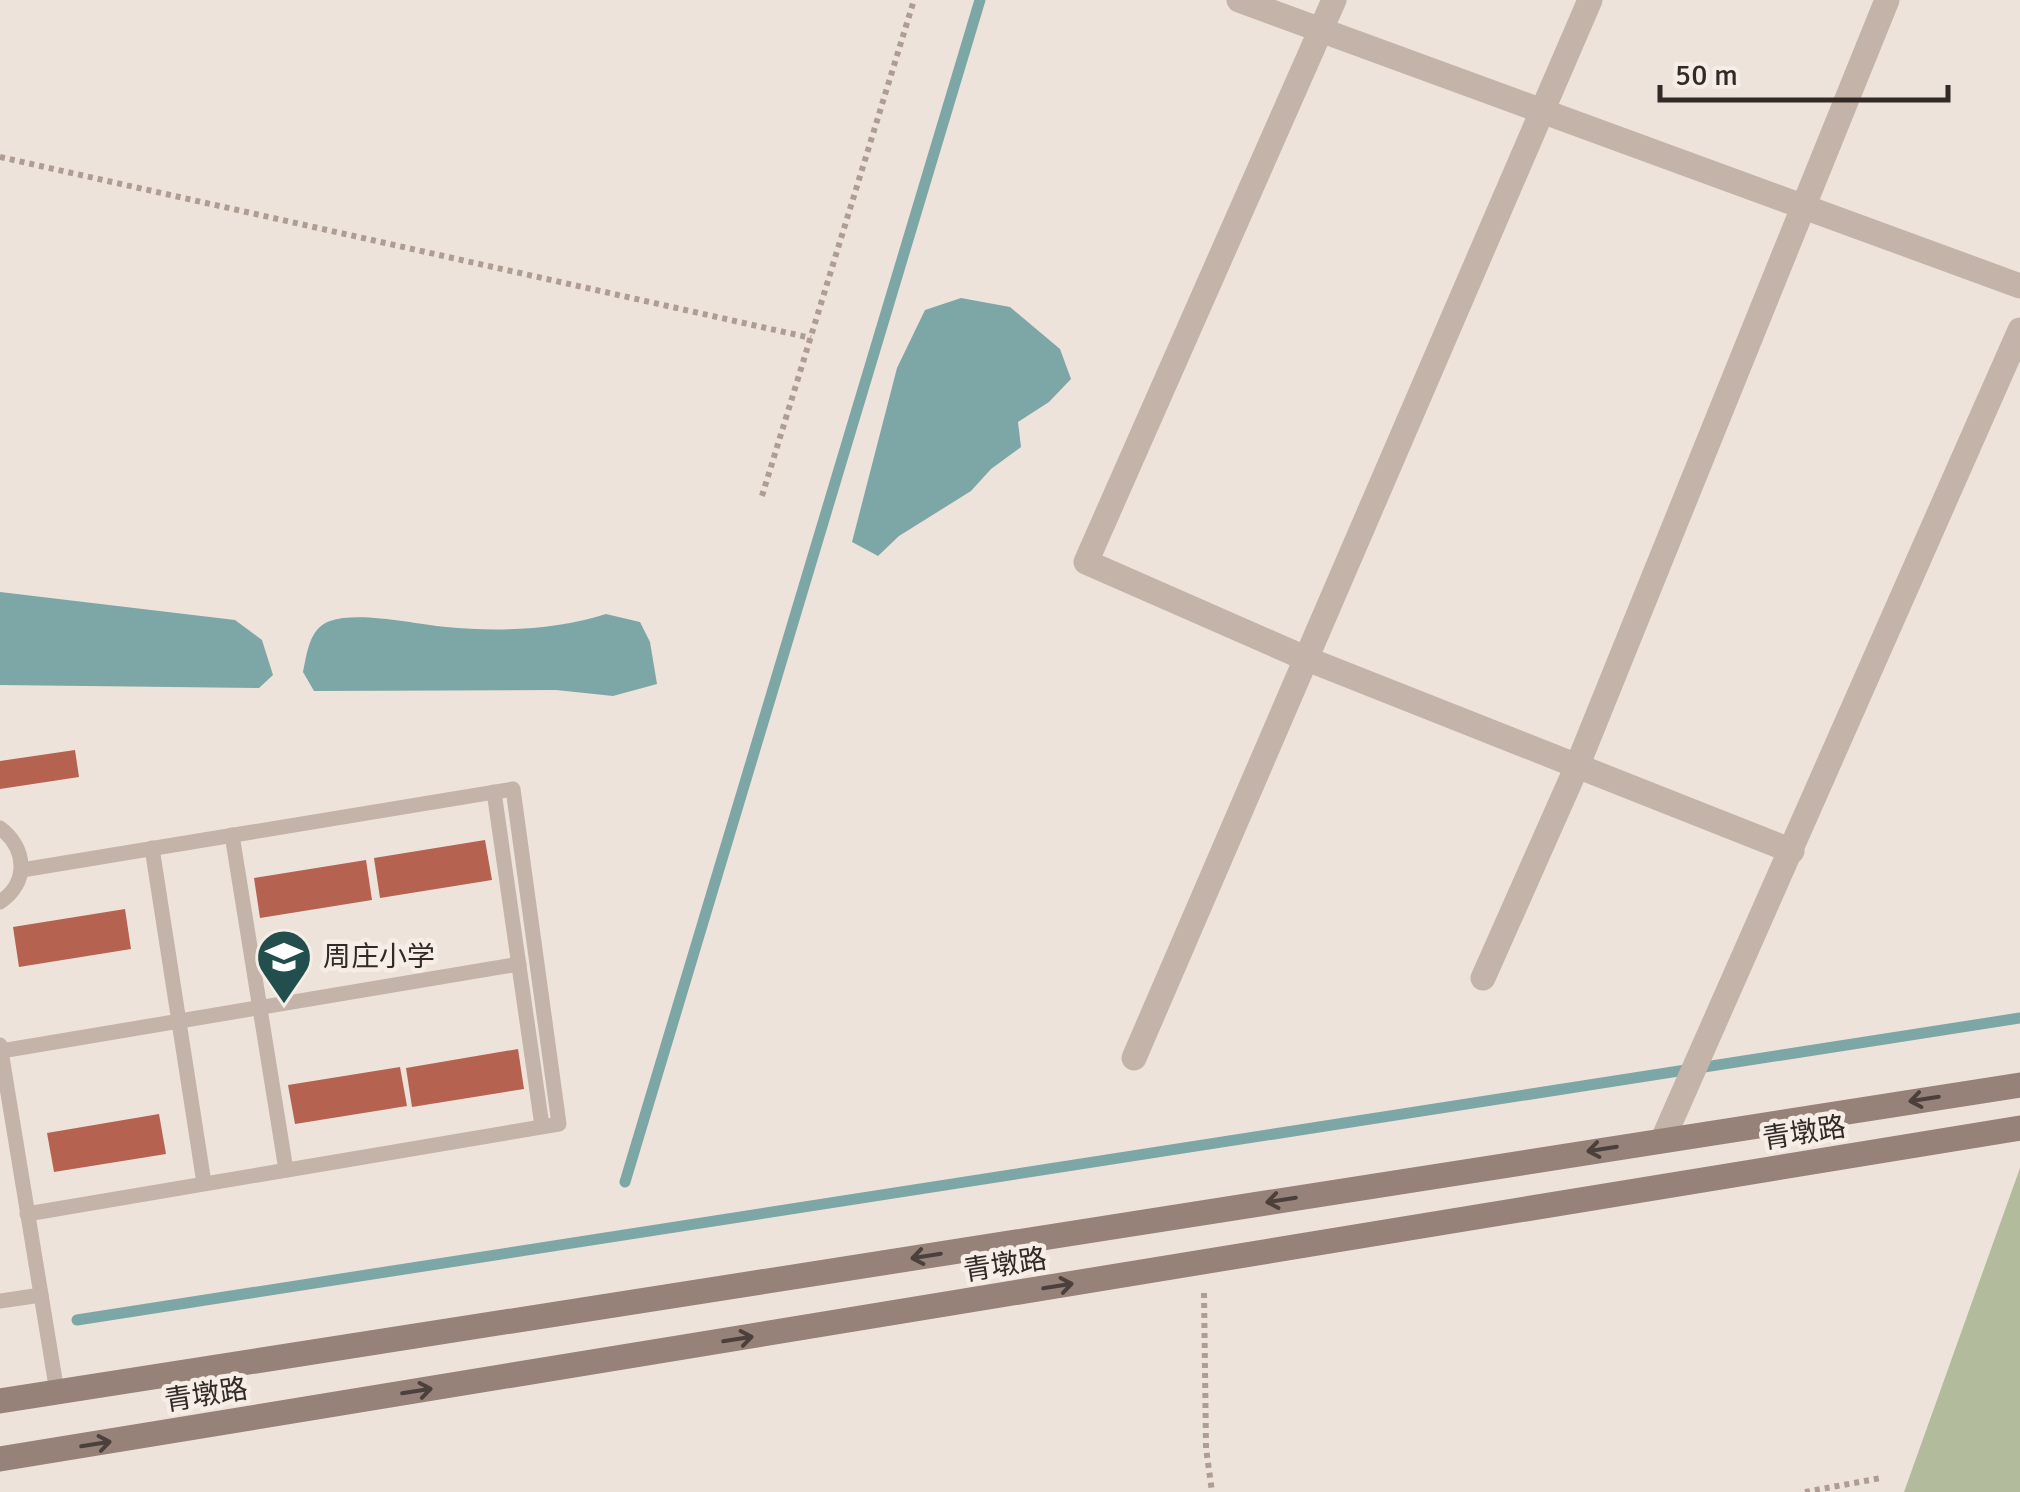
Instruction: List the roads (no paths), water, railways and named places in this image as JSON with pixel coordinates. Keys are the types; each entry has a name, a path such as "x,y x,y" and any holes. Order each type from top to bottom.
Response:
{"main road":[{"name":"青墩路","path":"0,1401 2020,1085"},
{"name":"青墩路","path":"0,1460 2020,1128"}],"street":[{"path":"1239,0 2020,286"},
{"path":"1334,0 1086,562 1306,659 1792,852"},
{"path":"1134,1058 1590,0"},
{"path":"1483,978 1578,764 1887,0"},
{"path":"1663,1139 2020,330"}],"lane":[{"path":"22,870 512,789 559,1124 27,1214"},
{"path":"494,792 542,1126"},
{"path":"0,828 18,848 22,870 15,889 0,902"},
{"path":"232,835 286,1170"},
{"path":"152,848 204,1183"},
{"path":"56,1392 0,1048 519,964"},
{"path":"0,1301 41,1295"}],"water":[{"path":"961,298 1010,307 1060,349 1071,379 1049,402 1018,422 1021,447 991,469 971,491 899,536 878,556 852,542 897,368 925,310"},
{"path":"0,592 235,620 262,640 273,675 259,688 0,685"},
{"path":"606,614 640,622 650,642 657,684 613,696 556,690 314,691 303,672 317,629 342,618 506,629 567,623"}],"waterway":[{"path":"625,1182 980,0"},
{"path":"77,1320 2020,1018"}],"place":[{"name":"周庄小学","path":"284,1006"}]}
